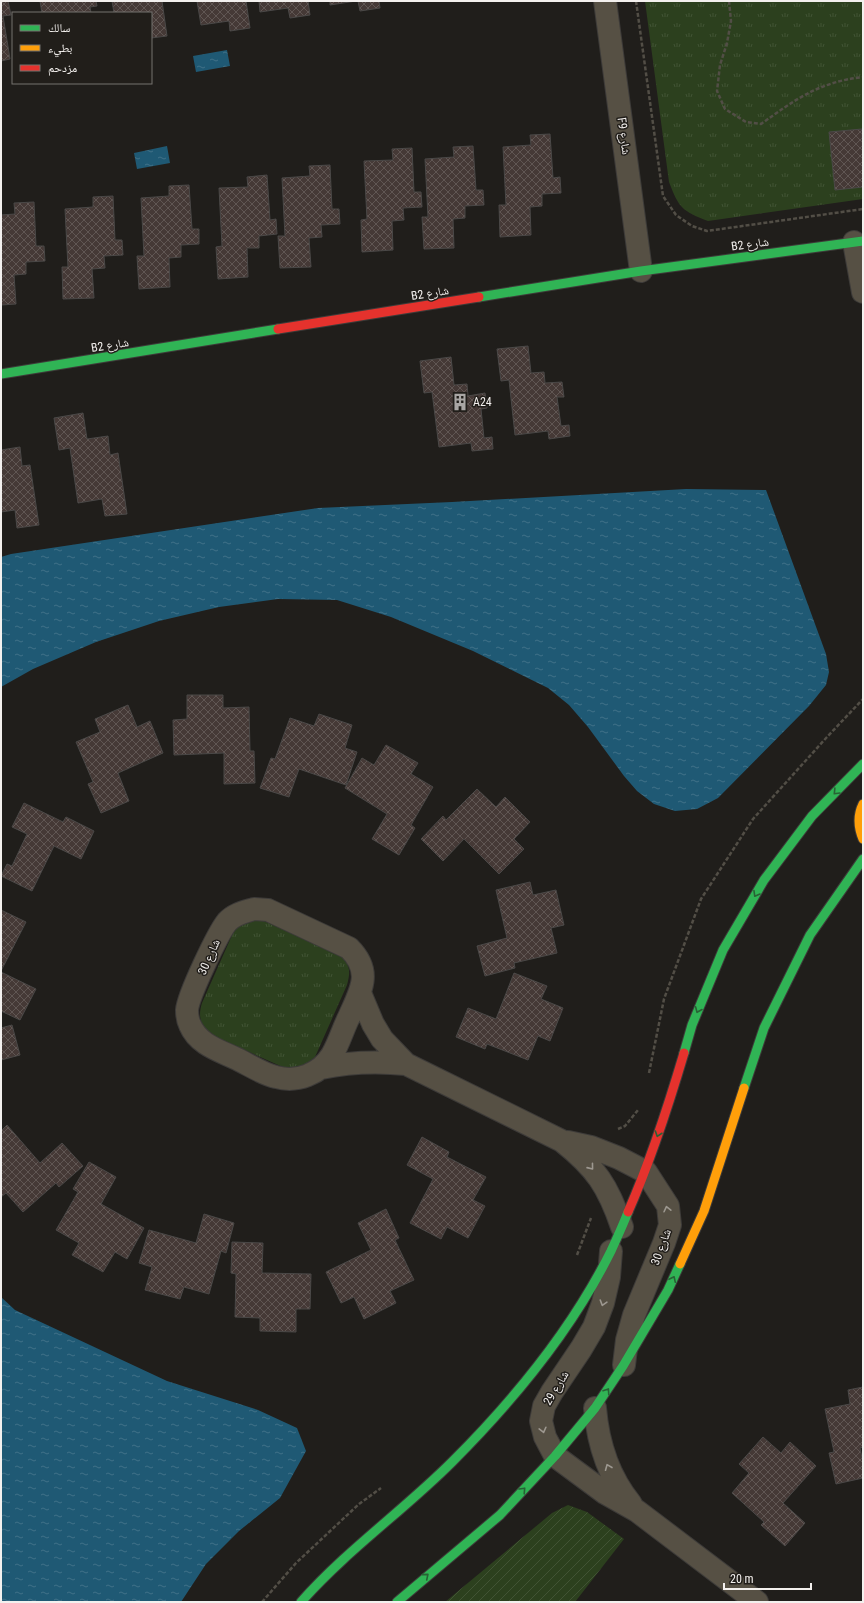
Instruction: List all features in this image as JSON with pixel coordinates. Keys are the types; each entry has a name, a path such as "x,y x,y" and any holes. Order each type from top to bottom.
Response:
{"street":[{"name":"F9 شارع","path":"605,1 641,271"},
{"name":"B2 شارع","path":"1,374 641,271 859,242"},
{"path":"859,242 863,292"},
{"path":"301,1602 324,1576 451,1463 497,1415 540,1364 578,1308 611,1251 646,1172 670,1101 692,1025 723,950 764,880 812,816 863,764"},
{"path":"863,804 858,819 859,830 863,839"},
{"path":"397,1602 500,1515 555,1456 595,1408 624,1366 668,1290 704,1211 764,1028 810,935 863,859"},
{"name":"شارع 30","path":"254,909 268,910 349,948 358,957 363,968 363,981 360,993 331,1056 320,1068 307,1076 291,1080 275,1077 206,1044 196,1036 189,1024 187,1010 190,997 220,932 228,921 240,913 254,909"},
{"name":"شارع 30","path":"360,993 371,1019 382,1039 406,1064 562,1141 598,1150 619,1158 646,1172 668,1206 670,1225 634,1315 627,1340 624,1366"},
{"name":"شارع 30","path":"320,1068 371,1062 406,1064"},
{"name":"شارع 30","path":"562,1141 583,1158 600,1178 613,1201 622,1227"},
{"name":"شارع 29","path":"611,1251 606,1290 594,1327 581,1350 544,1406 541,1421 545,1437 555,1456 596,1486 637,1511 757,1602"},
{"name":"شارع 29","path":"595,1408 597,1431 602,1453 622,1494 637,1511"}],"path":[{"path":"636,1 662,196 676,215 692,226 708,231 863,209"},
{"path":"729,1 731,22 727,43 720,65 717,91 725,109 746,122 761,124 813,90 843,79 863,77"},
{"path":"576,1256 593,1212"},
{"path":"262,1602 296,1563 359,1504 384,1486"}],"green space":[{"path":"645,1 863,1 863,199 708,221 682,208 669,182"},
{"path":"252,919 264,921 339,954 349,968 347,985 315,1057 308,1063 301,1066 285,1068 209,1034 202,1023 200,1012 202,1003 233,933 240,925"},
{"path":"568,1505 587,1512 624,1539 575,1602 445,1602 552,1513"}],"water":[{"path":"227,50 230,66 196,72 193,56"},
{"path":"167,146 170,163 137,169 134,153"},
{"path":"686,489 766,490 826,654 829,672 826,685 809,706 718,798 697,809 675,811 654,804 637,791 624,776 588,727 569,705 548,688 473,651 391,617 337,600 278,599 219,607 159,621 96,642 33,669 1,687 1,557 11,554 318,508"},
{"path":"1,1297 15,1310 167,1381 258,1410 297,1428 306,1451 280,1498 239,1531 206,1564 181,1602 1,1602"}],"building":[{"path":"1,1 8,1 11,15 3,16 10,59 1,61"},
{"path":"40,1 96,1 97,6 90,7 91,12 42,12"},
{"path":"112,1 162,1 167,36 152,38 152,12 114,12"},
{"path":"197,1 246,1 250,28 230,31 229,21 201,25"},
{"path":"259,1 308,1 310,15 290,18 288,8 260,12"},
{"path":"330,1 356,1 330,5"},
{"path":"358,1 379,1 380,8 360,11"},
{"path":"862,129 863,187 835,190 829,132"},
{"path":"550,134 553,178 560,177 561,193 542,194 542,206 530,207 531,235 500,237 499,205 506,205 503,147 531,145 530,135"},
{"path":"473,146 476,190 483,190 484,205 465,206 465,218 453,219 454,248 424,249 422,217 428,217 425,159 454,157 453,147"},
{"path":"412,148 414,192 421,192 422,207 403,208 404,220 392,221 393,250 362,252 361,220 367,219 364,161 393,160 392,149"},
{"path":"330,165 332,209 339,209 340,224 321,225 322,237 309,238 311,267 280,268 278,236 285,236 282,178 310,176 309,166"},
{"path":"267,175 270,220 276,219 277,234 259,236 259,248 247,248 248,277 218,279 216,247 222,246 219,188 248,187 247,177"},
{"path":"189,185 192,229 199,229 199,244 181,245 181,257 169,258 170,287 139,289 137,256 144,256 141,198 169,196 169,186"},
{"path":"113,196 115,240 122,240 123,255 104,256 105,268 92,269 94,298 63,299 62,267 68,267 65,209 93,207 93,197"},
{"path":"34,202 36,246 44,246 45,261 26,262 26,274 14,275 16,304 1,305 1,215 15,214 14,203"},
{"path":"528,346 531,373 544,372 545,383 562,382 564,397 557,397 561,426 569,425 570,436 549,439 548,431 515,435 509,380 501,381 497,349"},
{"name":"A24","path":"451,357 454,385 467,384 468,396 485,393 487,408 481,409 484,438 492,437 493,449 472,451 471,443 439,447 432,392 424,393 420,361"},
{"path":"83,413 87,439 108,436 110,455 118,453 127,514 105,516 102,499 78,503 70,448 59,450 54,418"},
{"path":"20,447 22,466 30,465 39,525 17,528 15,510 1,512 1,450"},
{"path":"187,695 223,695 223,708 249,707 250,751 254,751 255,783 224,784 224,753 174,755 173,720 187,719"},
{"path":"128,705 137,727 150,721 163,753 118,773 129,801 101,813 88,784 93,782 76,742 100,732 95,719"},
{"path":"319,714 352,725 345,748 357,752 346,785 299,769 289,797 260,788 271,758 275,759 290,718 314,726"},
{"path":"386,745 418,763 411,774 433,787 411,825 415,828 399,855 372,839 387,814 345,788 362,758 374,765"},
{"path":"477,789 496,807 505,797 530,822 514,839 524,849 499,874 464,839 443,861 421,839 443,816 446,820"},
{"path":"24,803 63,822 66,817 94,831 81,859 54,846 32,891 1,876 7,864 12,866 27,834 12,827"},
{"path":"530,882 533,895 556,890 564,925 551,928 557,953 514,963 515,968 485,976 477,946 507,938 496,890"},
{"path":"1,910 26,922 1,971"},
{"path":"1,972 36,989 20,1020 1,1011"},
{"path":"514,973 547,986 541,999 563,1008 550,1041 538,1036 528,1060 487,1044 485,1049 456,1037 468,1008 496,1019"},
{"path":"12,1025 20,1055 1,1060 1,1028"},
{"path":"7,1125 40,1163 62,1143 83,1166 59,1187 56,1183 23,1212 6,1193 1,1197 1,1131"},
{"path":"422,1137 449,1152 447,1157 486,1177 473,1200 485,1206 468,1238 447,1227 441,1239 410,1223 433,1179 407,1165"},
{"path":"89,1162 116,1177 101,1204 144,1228 127,1259 115,1252 103,1272 72,1255 79,1243 56,1230 78,1192 73,1189"},
{"path":"386,1209 399,1238 395,1240 414,1280 390,1291 396,1303 364,1319 354,1297 341,1303 326,1272 371,1250 358,1223"},
{"path":"204,1214 234,1223 226,1253 221,1251 209,1294 184,1287 180,1299 145,1290 152,1267 139,1263 149,1230 196,1243"},
{"path":"232,1242 263,1243 262,1273 311,1274 310,1309 296,1309 296,1332 260,1331 260,1318 235,1317 236,1274 231,1273"},
{"path":"863,1387 863,1447 860,1448 863,1463 863,1478 836,1484 829,1453 834,1452 825,1409 850,1404 848,1390"},
{"path":"763,1437 781,1453 790,1442 816,1466 783,1503 805,1523 785,1546 761,1525 764,1522 732,1493 749,1473 739,1464"}],"traffic: fast":[{"path":"479,297 641,271 863,241"},
{"path":"1,374 278,329"},
{"path":"684,1053 692,1025 723,950 764,880 812,816 863,764"},
{"path":"744,1088 764,1028 810,935 863,859"},
{"path":"301,1602 337,1565 452,1462 498,1414 519,1389 560,1336 596,1280 611,1251 628,1212"},
{"path":"397,1602 500,1515 555,1456 595,1408 623,1366 668,1290 680,1264"}],"traffic: slow":[{"path":"863,804 859,822 863,839"},
{"path":"680,1264 704,1211 744,1088"}],"traffic: jam":[{"path":"278,329 479,297"},
{"path":"628,1212 659,1133 684,1053"}],"place":[{"name":"A24","path":"460,402"}]}
